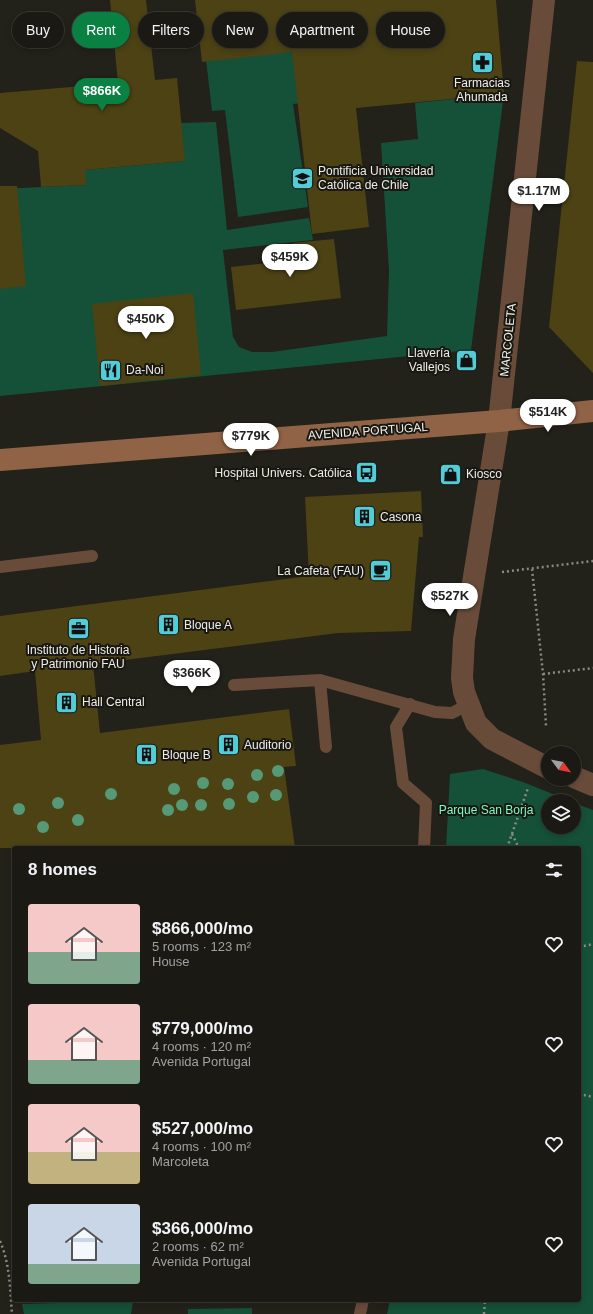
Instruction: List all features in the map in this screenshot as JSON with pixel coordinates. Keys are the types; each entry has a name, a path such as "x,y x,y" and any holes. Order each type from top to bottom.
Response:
{"main road":[{"name":"AVENIDA PORTUGAL","path":"0,460 499,421 593,411"}],"street":[{"name":"MARCOLETA","path":"541,764 492,740 476,723 464,692 462,678 464,639 499,421 544,0"},
{"path":"581,780 593,785"}],"lane":[{"path":"0,567 92,556"},
{"path":"234,685 320,680 435,712 452,713 469,704"},
{"path":"320,680 326,747"},
{"path":"410,704 396,727 403,783 426,803 424,846"},
{"path":"360,1314 363,1302"}],"path":[{"path":"474,575 593,561"},
{"path":"532,569 543,674 546,726"},
{"path":"543,674 593,668"},
{"path":"508,846 541,767"},
{"path":"512,834 518,846"},
{"path":"581,947 593,944"},
{"path":"581,1094 593,1096"},
{"path":"0,1240 4,1251 9,1277 12,1314"},
{"path":"484,1314 485,1302"}],"green space":[{"path":"199,0 345,0 341,12 276,12 276,48 329,48 312,102 293,104 308,207 238,217 225,110 212,111 204,43 204,12 200,12"},
{"path":"504,94 471,350 0,396 0,189 85,185 85,170 184,161 181,123 216,122 227,230 309,218 313,240 223,250 233,337 239,347 252,352 272,352 387,336 389,271 381,143 418,139 415,103"},
{"name":"Parque San Borja","path":"483,769 523,782 553,794 541,794 541,834 581,834 581,806 593,810 593,1314 387,1314 390,1302 581,1302 581,846 446,846 450,774"},
{"path":"133,1302 131,1314 24,1314 22,1304"},
{"path":"252,1308 252,1314 188,1314 188,1309"}],"building":[{"path":"110,0 146,0 147,12 138,12 138,48 151,48 155,80 177,78 185,161 85,170 86,185 41,187 38,151 0,128 0,93 118,83 115,48 130,48 130,12 111,12"},
{"path":"195,0 496,0 504,94 356,108 369,227 312,234 292,52 202,62 200,48 204,48 204,12 196,12"},
{"path":"577,61 593,62 593,373 549,327"},
{"path":"0,186 17,186 26,286 0,289"},
{"path":"334,239 341,298 236,310 231,267 295,260 293,243"},
{"path":"193,293 201,375 100,386 92,304"},
{"path":"421,491 423,537 419,537 411,631 338,633 93,664 100,733 289,709 296,766 284,767 295,846 12,846 12,848 0,848 0,745 41,740 35,671 0,676 0,616 309,576 305,497"}],"place":[{"name":"Farmacias Ahumada","path":"482,62"},
{"name":"Pontificia Universidad Católica de Chile","path":"302,178"},
{"name":"Llavería Vallejos","path":"466,360"},
{"name":"Da-Noi","path":"111,370"},
{"name":"Hospital Univers. Católica","path":"367,473"},
{"name":"Kiosco","path":"450,474"},
{"name":"Casona","path":"364,517"},
{"name":"La Cafeta (FAU)","path":"380,571"},
{"name":"Bloque A","path":"169,625"},
{"name":"Instituto de Historia y Patrimonio FAU","path":"78,629"},
{"name":"Hall Central","path":"67,702"},
{"name":"Auditorio","path":"229,745"},
{"name":"Bloque B","path":"147,755"}]}
